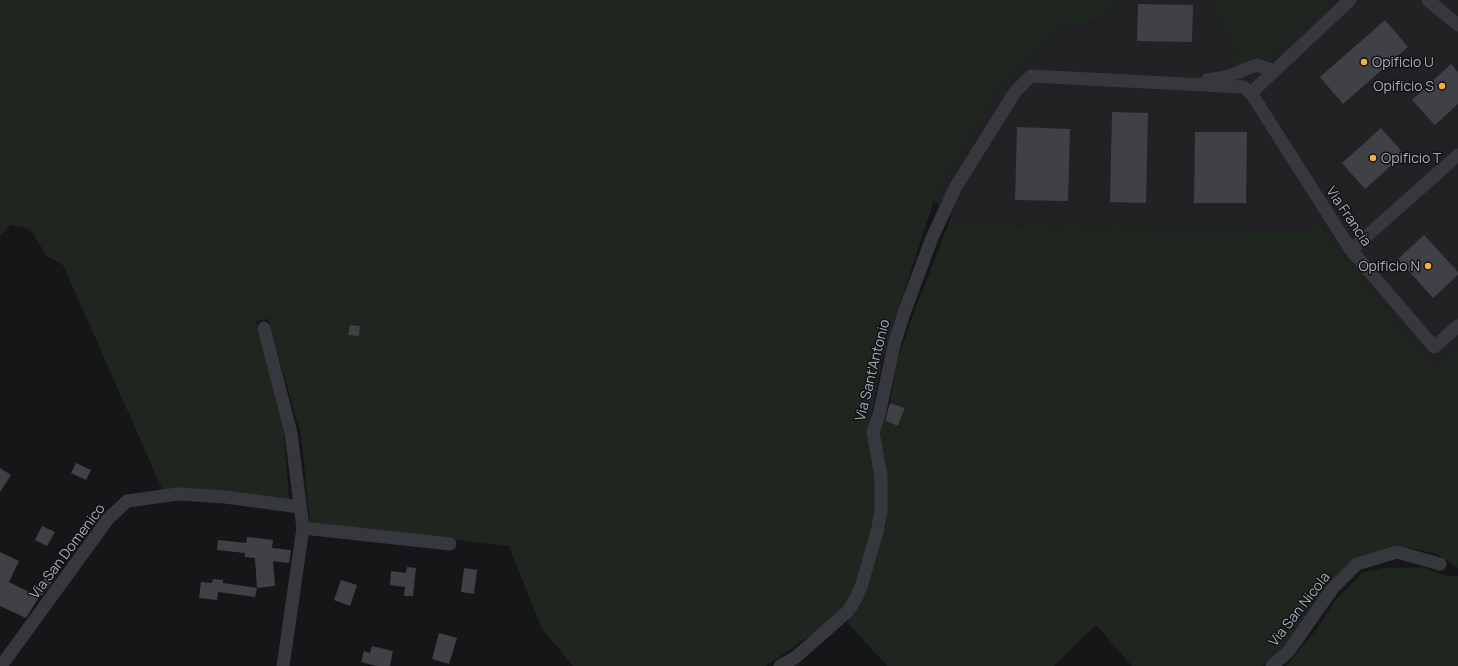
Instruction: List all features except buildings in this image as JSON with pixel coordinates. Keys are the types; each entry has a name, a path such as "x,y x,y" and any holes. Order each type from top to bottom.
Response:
{"street":[{"path":"1186,83 1247,90 1274,71 1350,0"},
{"path":"1428,0 1458,25"},
{"path":"1186,83 1226,76 1257,65 1274,71"},
{"path":"1241,70 1247,90"},
{"name":"Via Sant'Antonio","path":"780,666 796,657 847,612 854,602 861,587 877,532 881,512 880,476 873,432 879,415 894,345 904,313 932,238 955,188 1015,92 1031,76 1186,83"},
{"name":"Via Francia","path":"1247,90 1351,250 1434,347 1458,326"},
{"path":"1351,250 1458,155"},
{"path":"264,328 291,433 303,528 283,666"},
{"name":"Via San Domenico","path":"1,666 108,519 127,500 178,494 225,497 300,507"},
{"path":"303,528 450,544"},
{"name":"Via San Nicola","path":"1272,666 1288,652 1333,588 1357,564 1397,552 1440,564"}],"shaded area":[{"path":"0,0 1120,0 1099,22 1063,24 1002,83 934,200 883,357 867,435 877,485 877,509 857,587 844,612 766,666 573,666 542,629 509,546 310,524 301,435 268,319 256,321 284,431 289,499 187,489 163,491 63,265 47,256 30,229 11,225 0,235"},
{"path":"1120,0 1210,0 1233,42 1234,66 1274,56 1334,0 1458,0 1458,352 1456,350 1433,367 1333,243 1319,222 1308,232 958,223 934,200 1002,83 1063,24 1099,22"},
{"path":"1210,0 1334,0 1274,56 1234,67 1233,42"},
{"path":"951,217 958,223 1308,232 1319,222 1333,243 1433,367 1456,350 1458,352 1458,568 1437,554 1397,545 1349,565 1284,648 1263,666 1132,666 1096,625 1054,666 887,666 847,622 852,615 874,565 886,523 887,486 879,432 884,421 898,426 905,409 890,403 897,361"},
{"path":"1422,567 1446,576 1458,576 1458,666 1286,666 1316,630 1334,602 1363,572 1382,568"}],"place":[{"name":"Opificio U","path":"1364,62"},
{"name":"Opificio S","path":"1442,86"},
{"name":"Opificio T","path":"1373,158"},
{"name":"Opificio N","path":"1428,266"}]}
